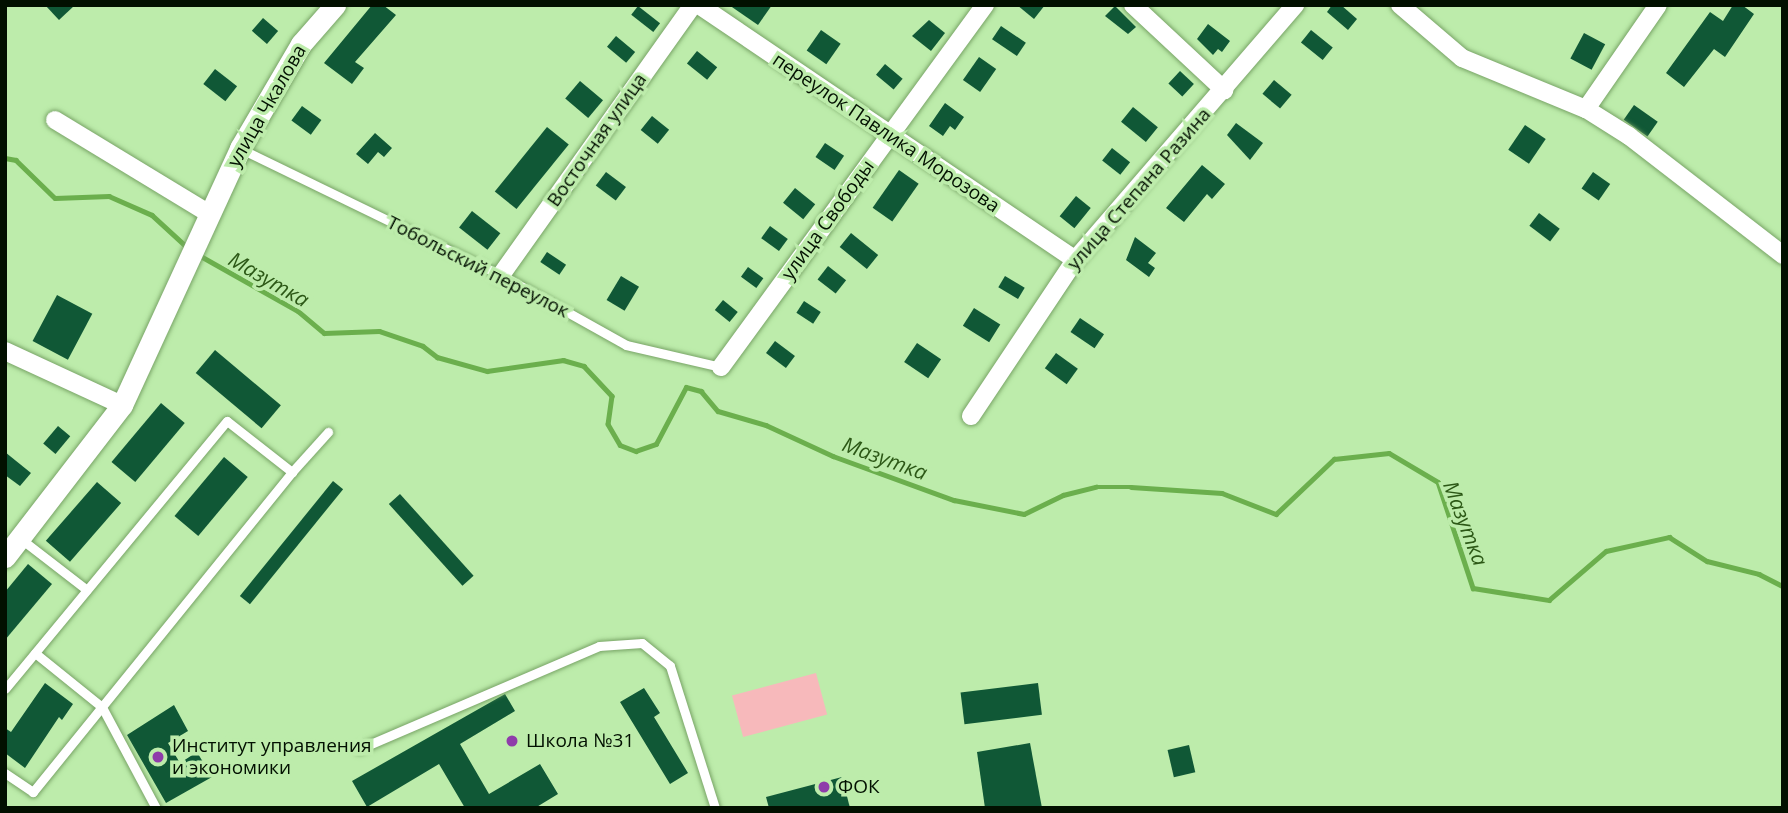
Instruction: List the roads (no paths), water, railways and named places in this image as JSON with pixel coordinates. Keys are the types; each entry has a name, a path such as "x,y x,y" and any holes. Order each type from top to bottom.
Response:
{"street":[{"name":"улица Чкалова","path":"5,558 122,405 240,148 302,44 335,5"},
{"name":"Восточная улица","path":"500,275 693,5"},
{"name":"переулок Павлика Морозова","path":"699,5 1075,260"},
{"name":"улица Свободы","path":"721,367 985,5"},
{"path":"1133,5 1224,90"},
{"name":"улица Степана Разина","path":"971,416 1075,260 1295,5"},
{"path":"1400,5 1462,58 1586,109 1629,136 1783,255"},
{"path":"1586,109 1658,5"},
{"path":"55,120 208,213"},
{"path":"5,351 122,405"}],"lane":[{"name":"Тобольский переулок","path":"240,148 500,275 626,345 721,367"},
{"path":"5,689 227,421 292,472"},
{"path":"5,773 33,792 292,472 328,432"},
{"path":"21,539 87,590"},
{"path":"359,749 599,646 642,643 670,666 715,808"},
{"path":"35,653 102,707 156,808"}],"waterway":[{"name":"Мазутка","path":"5,158 16,160 55,198 109,196 152,215 186,246"},
{"name":"Мазутка","path":"199,255 298,311 324,333 379,331 423,346 437,357 487,371 563,360 584,366 612,396 608,424 620,445 636,451 656,444 686,387 701,391 718,411 766,425 833,456 954,500 1024,514 1063,495 1096,487 1222,493 1276,514 1334,459 1389,453 1438,482 1473,588 1549,600 1606,551 1669,537 1707,561 1759,574 1783,586"}],"place":[{"name":"Школа №31","path":"512,741"},
{"name":"Институт управления и экономики","path":"158,757"},
{"name":"ФОК","path":"824,787"}]}
